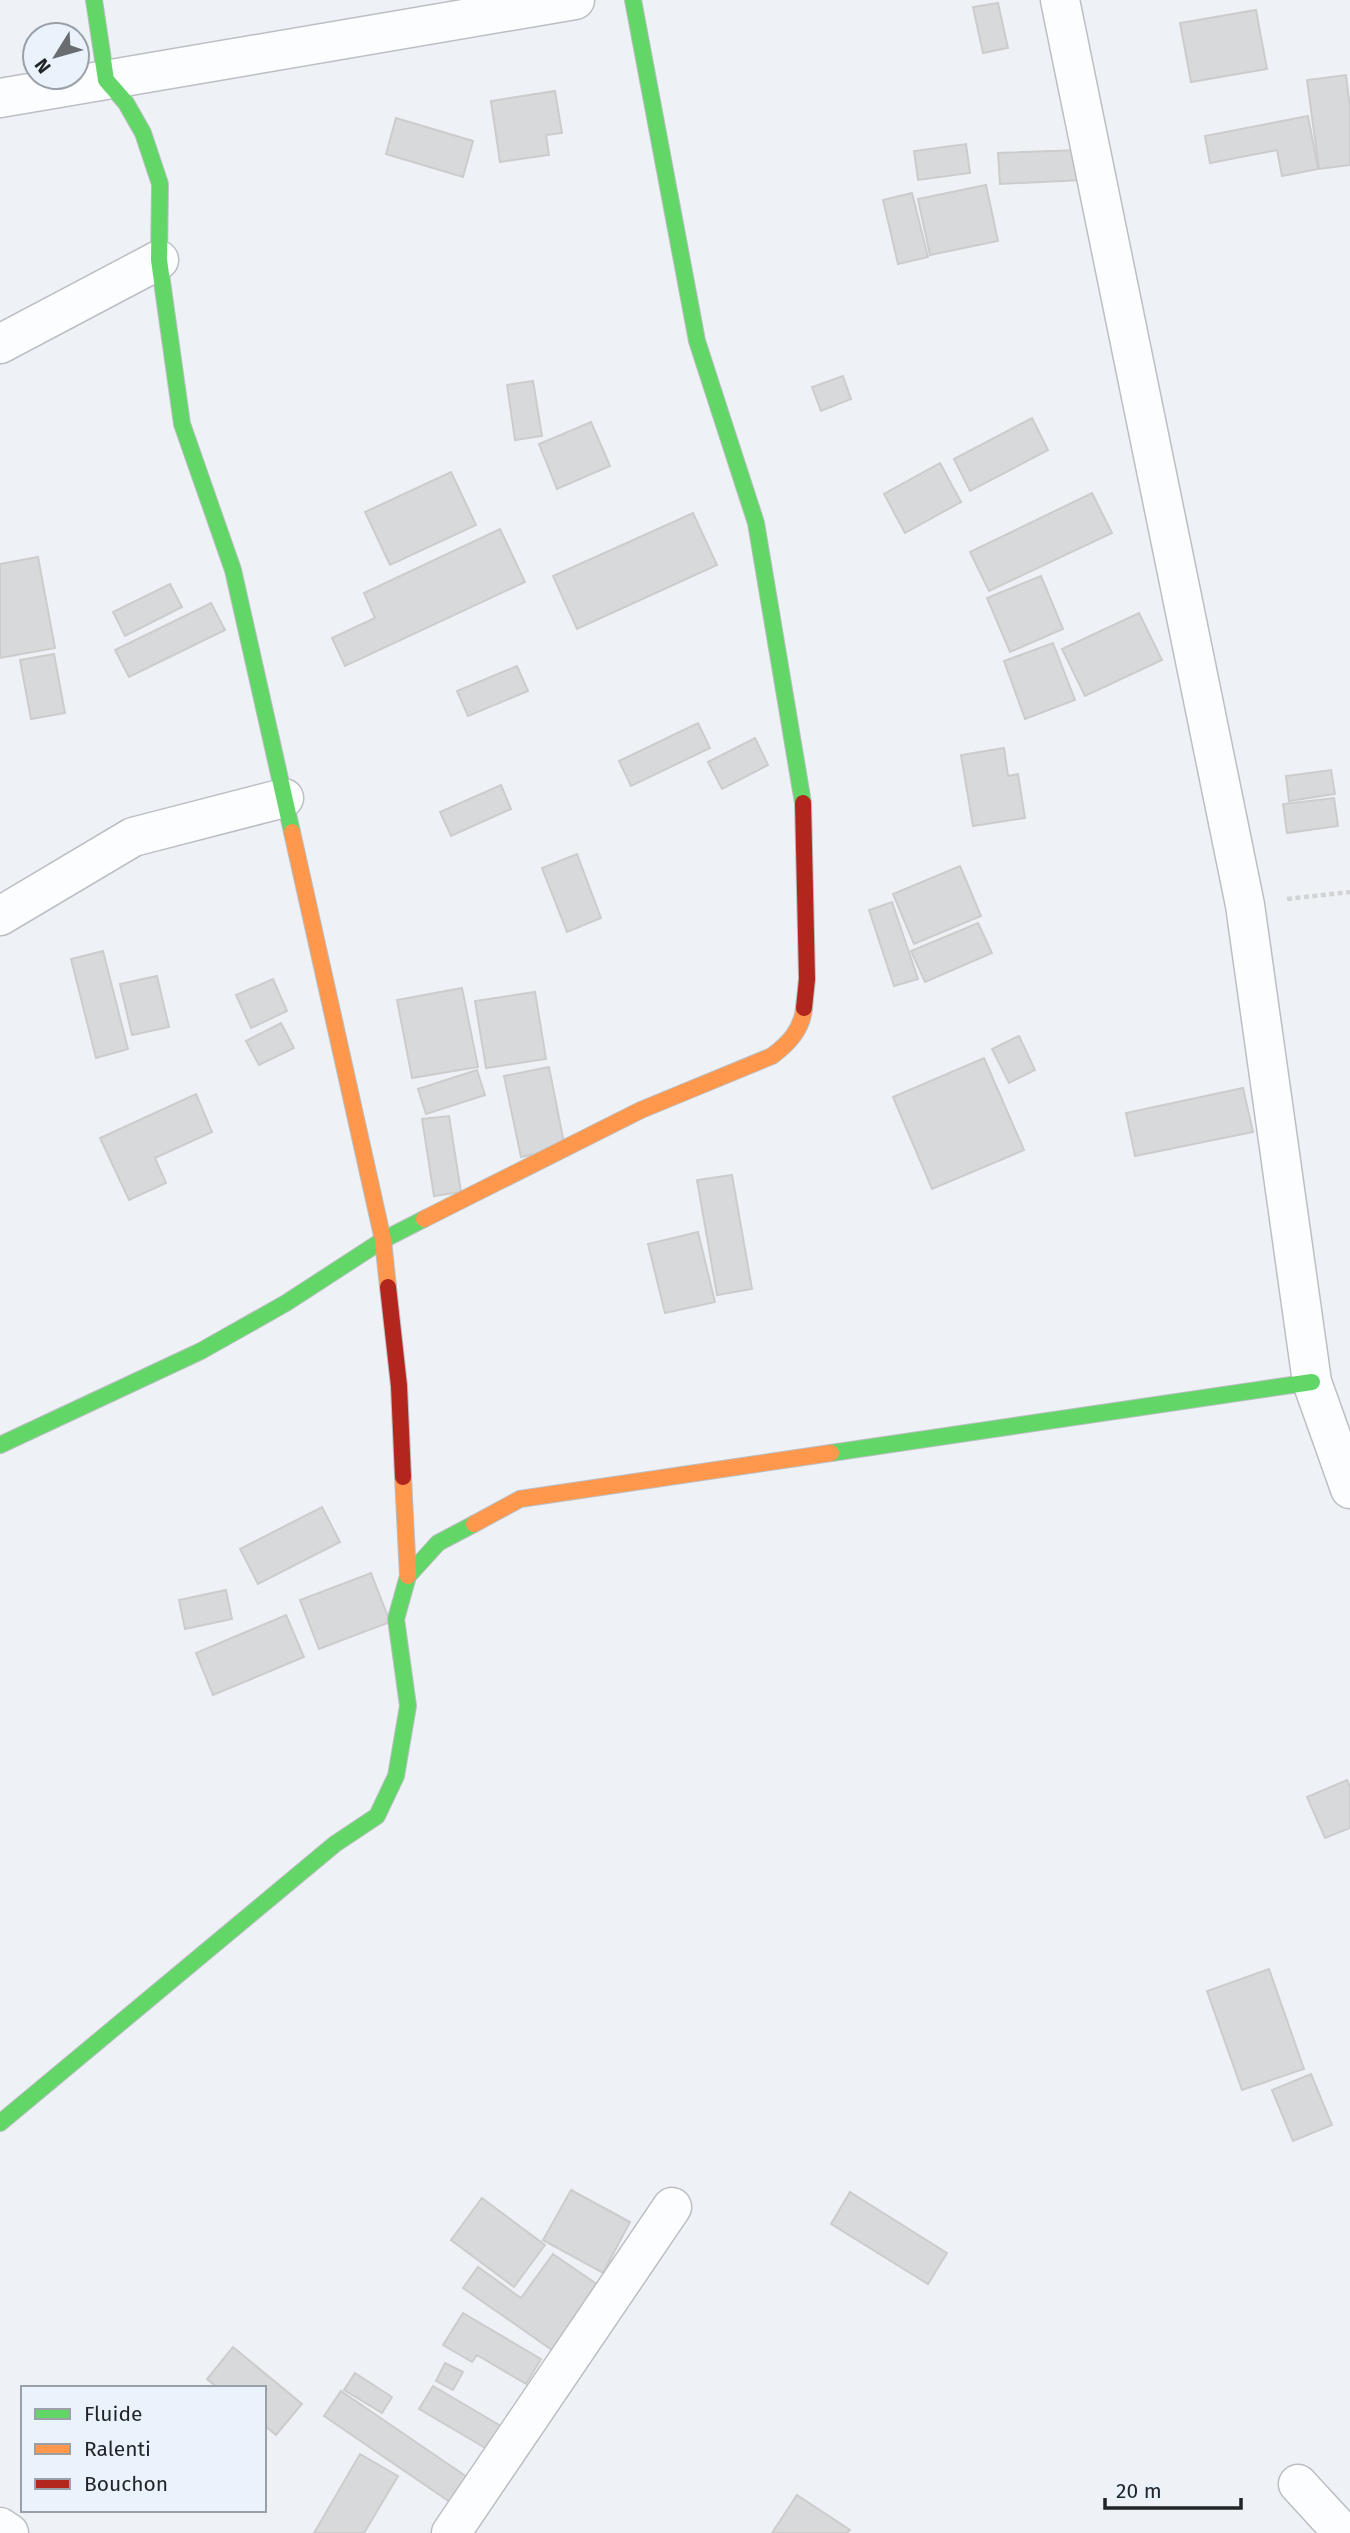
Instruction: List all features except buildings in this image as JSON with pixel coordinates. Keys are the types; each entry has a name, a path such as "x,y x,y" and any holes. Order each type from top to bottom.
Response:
{"street":[{"path":"0,2123 335,1844 377,1816 396,1776 408,1706 396,1619 408,1576 399,1386 383,1240 233,570 182,424 159,260 160,184 143,133 126,103 106,80 94,0"},
{"path":"0,98 575,0"},
{"path":"0,1445 201,1351 286,1303 383,1240 642,1110 772,1056 790,1042 803,1016 807,979 804,808 756,523 698,341 633,0"},
{"path":"1060,0 1245,905 1312,1382 1350,1489"},
{"path":"0,344 159,260"},
{"path":"0,916 133,837 284,797"},
{"path":"408,1576 438,1543 520,1499 1312,1382"},
{"path":"451,2533 672,2207"},
{"path":"1298,2484 1343,2533"},
{"path":"0,2527 9,2533"}],"path":[{"path":"1245,905 1350,892"}],"traffic: fast":[{"path":"94,0 106,80 126,103 143,133 160,184 159,260 182,424 233,570 292,832"},
{"path":"633,0 697,341 756,523 803,803"},
{"path":"0,1445 201,1351 286,1303 383,1240 424,1219"},
{"path":"831,1453 1312,1382"},
{"path":"0,2123 335,1844 377,1816 396,1776 408,1706 396,1619 408,1576 438,1543 474,1524"}],"traffic: slow":[{"path":"292,832 383,1240 388,1287"},
{"path":"424,1219 641,1110 772,1056 793,1036 804,1008"},
{"path":"474,1524 520,1499 831,1453"},
{"path":"403,1477 408,1576"}],"traffic: jam":[{"path":"803,803 807,979 804,1008"},
{"path":"388,1287 399,1386 403,1477"}]}
